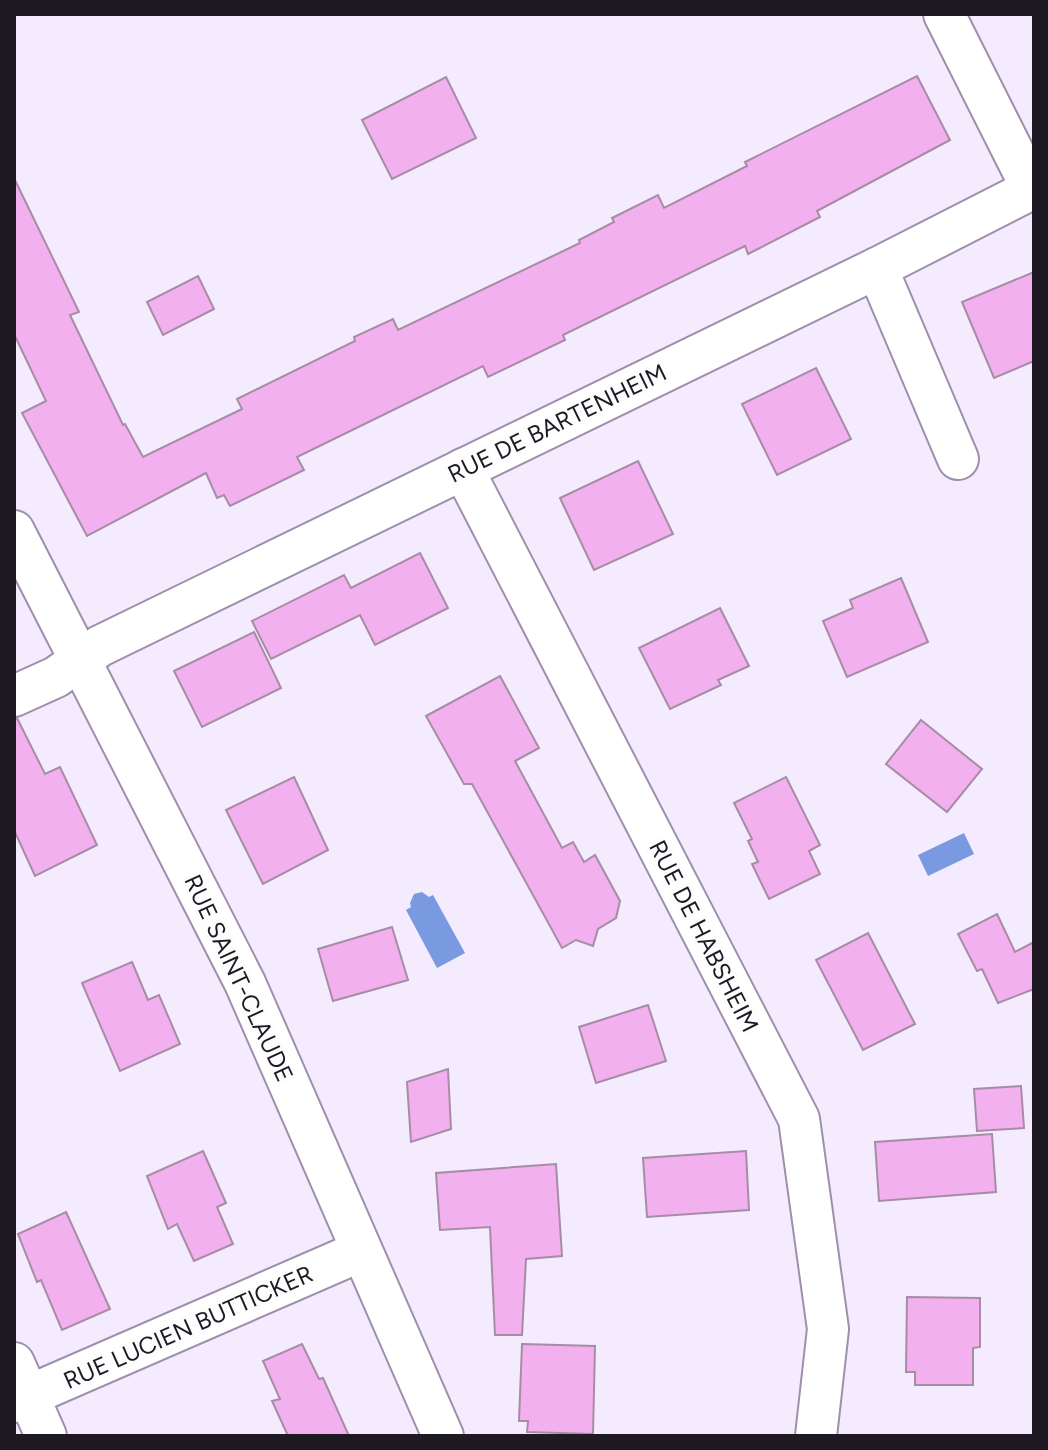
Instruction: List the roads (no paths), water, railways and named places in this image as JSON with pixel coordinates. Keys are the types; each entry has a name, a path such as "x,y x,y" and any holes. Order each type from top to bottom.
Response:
{"street":[{"path":"944,14 1033,188"},
{"name":"RUE DE BARTENHEIM","path":"14,696 56,677 100,646 877,268 1033,188"},
{"path":"877,268 958,459"},
{"name":"RUE DE HABSHEIM","path":"463,469 799,1119 828,1329 816,1436"},
{"name":"RUE SAINT-CLAUDE","path":"14,531 245,983 443,1436"},
{"name":"RUE LUCIEN BUTTICKER","path":"19,1387 361,1251"},
{"path":"19,1387 46,1436"}],"water":[{"path":"964,833 974,854 928,876 918,855"},
{"path":"422,892 429,897 433,895 465,953 437,968 406,910 411,907 414,894"}]}
